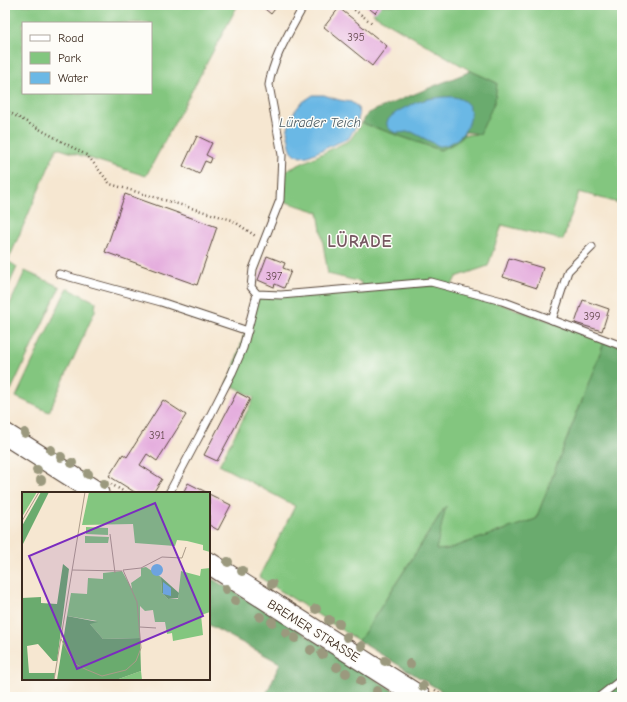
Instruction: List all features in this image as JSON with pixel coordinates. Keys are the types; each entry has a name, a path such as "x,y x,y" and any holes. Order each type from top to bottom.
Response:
{"main road":[{"path":"5,434 96,492"},
{"name":"BREMER STRASSE","path":"210,564 420,697"}],"lane":[{"path":"304,5 270,76 269,85 282,155 282,173 280,200 254,269 251,287 257,294 281,295 431,282 502,301 622,346"},
{"path":"552,320 568,271 592,247"},
{"path":"59,274 161,302 248,331"},
{"path":"171,492 232,373 243,348 257,294"},
{"path":"599,697 622,679"}],"path":[{"path":"348,5 372,22"},
{"path":"5,110 88,156 110,184 232,220 264,242"}],"green space":[{"path":"5,5 238,5 146,176 57,148 8,261 17,267 5,294"},
{"path":"380,5 618,5 617,10 622,12 622,204 579,192 563,240 502,225 488,266 456,277 451,287 605,340 536,519 448,549 435,551 445,507 359,641 259,577 295,506 219,465 254,398 237,388 226,384 232,373 257,294 442,285 361,288 361,282 328,274 318,212 280,200 282,173 350,140 362,123 440,150 460,140 463,135 480,134 497,83 471,71 373,14"},
{"path":"471,71 497,83 495,101 480,134 465,132 458,141 440,150 362,123 368,113"},
{"path":"25,271 60,287 11,390 5,387 5,315"},
{"path":"67,288 96,302 95,311 49,412 16,397"},
{"path":"605,340 622,347 622,697 451,697 359,641 446,506 436,550 448,549 536,519"},
{"path":"210,578 303,633 403,697 265,697 280,663 210,626"}],"water":[{"name":"Lürader Teich","path":"313,95 324,95 351,102 358,107 359,115 357,124 349,138 308,156 300,157 291,150 287,131 292,115 301,103"},
{"path":"431,98 458,98 466,103 470,110 471,118 468,126 462,134 447,145 439,146 412,132 394,132 387,126 387,121 395,113 414,103"}],"building":[{"path":"260,5 278,5 271,14"},
{"path":"365,5 382,5 375,13"},
{"path":"339,8 387,46 372,66 324,27"},
{"path":"197,136 212,143 206,155 212,158 210,163 205,161 199,174 183,166"},
{"path":"125,194 217,227 197,285 105,252"},
{"path":"267,256 285,263 283,268 291,271 284,288 275,284 274,287 258,280"},
{"path":"509,258 543,268 537,288 503,277"},
{"path":"583,300 609,309 602,331 575,323"},
{"path":"237,392 250,399 217,461 204,455"},
{"path":"163,400 186,415 157,461 147,454 140,465 162,479 154,492 134,492 109,476 123,454 127,457"},
{"path":"188,483 206,492 184,492"},
{"path":"210,494 231,505 218,530 210,526"}],"district":[{"name":"LÜRADE","path":"360,241"}]}
